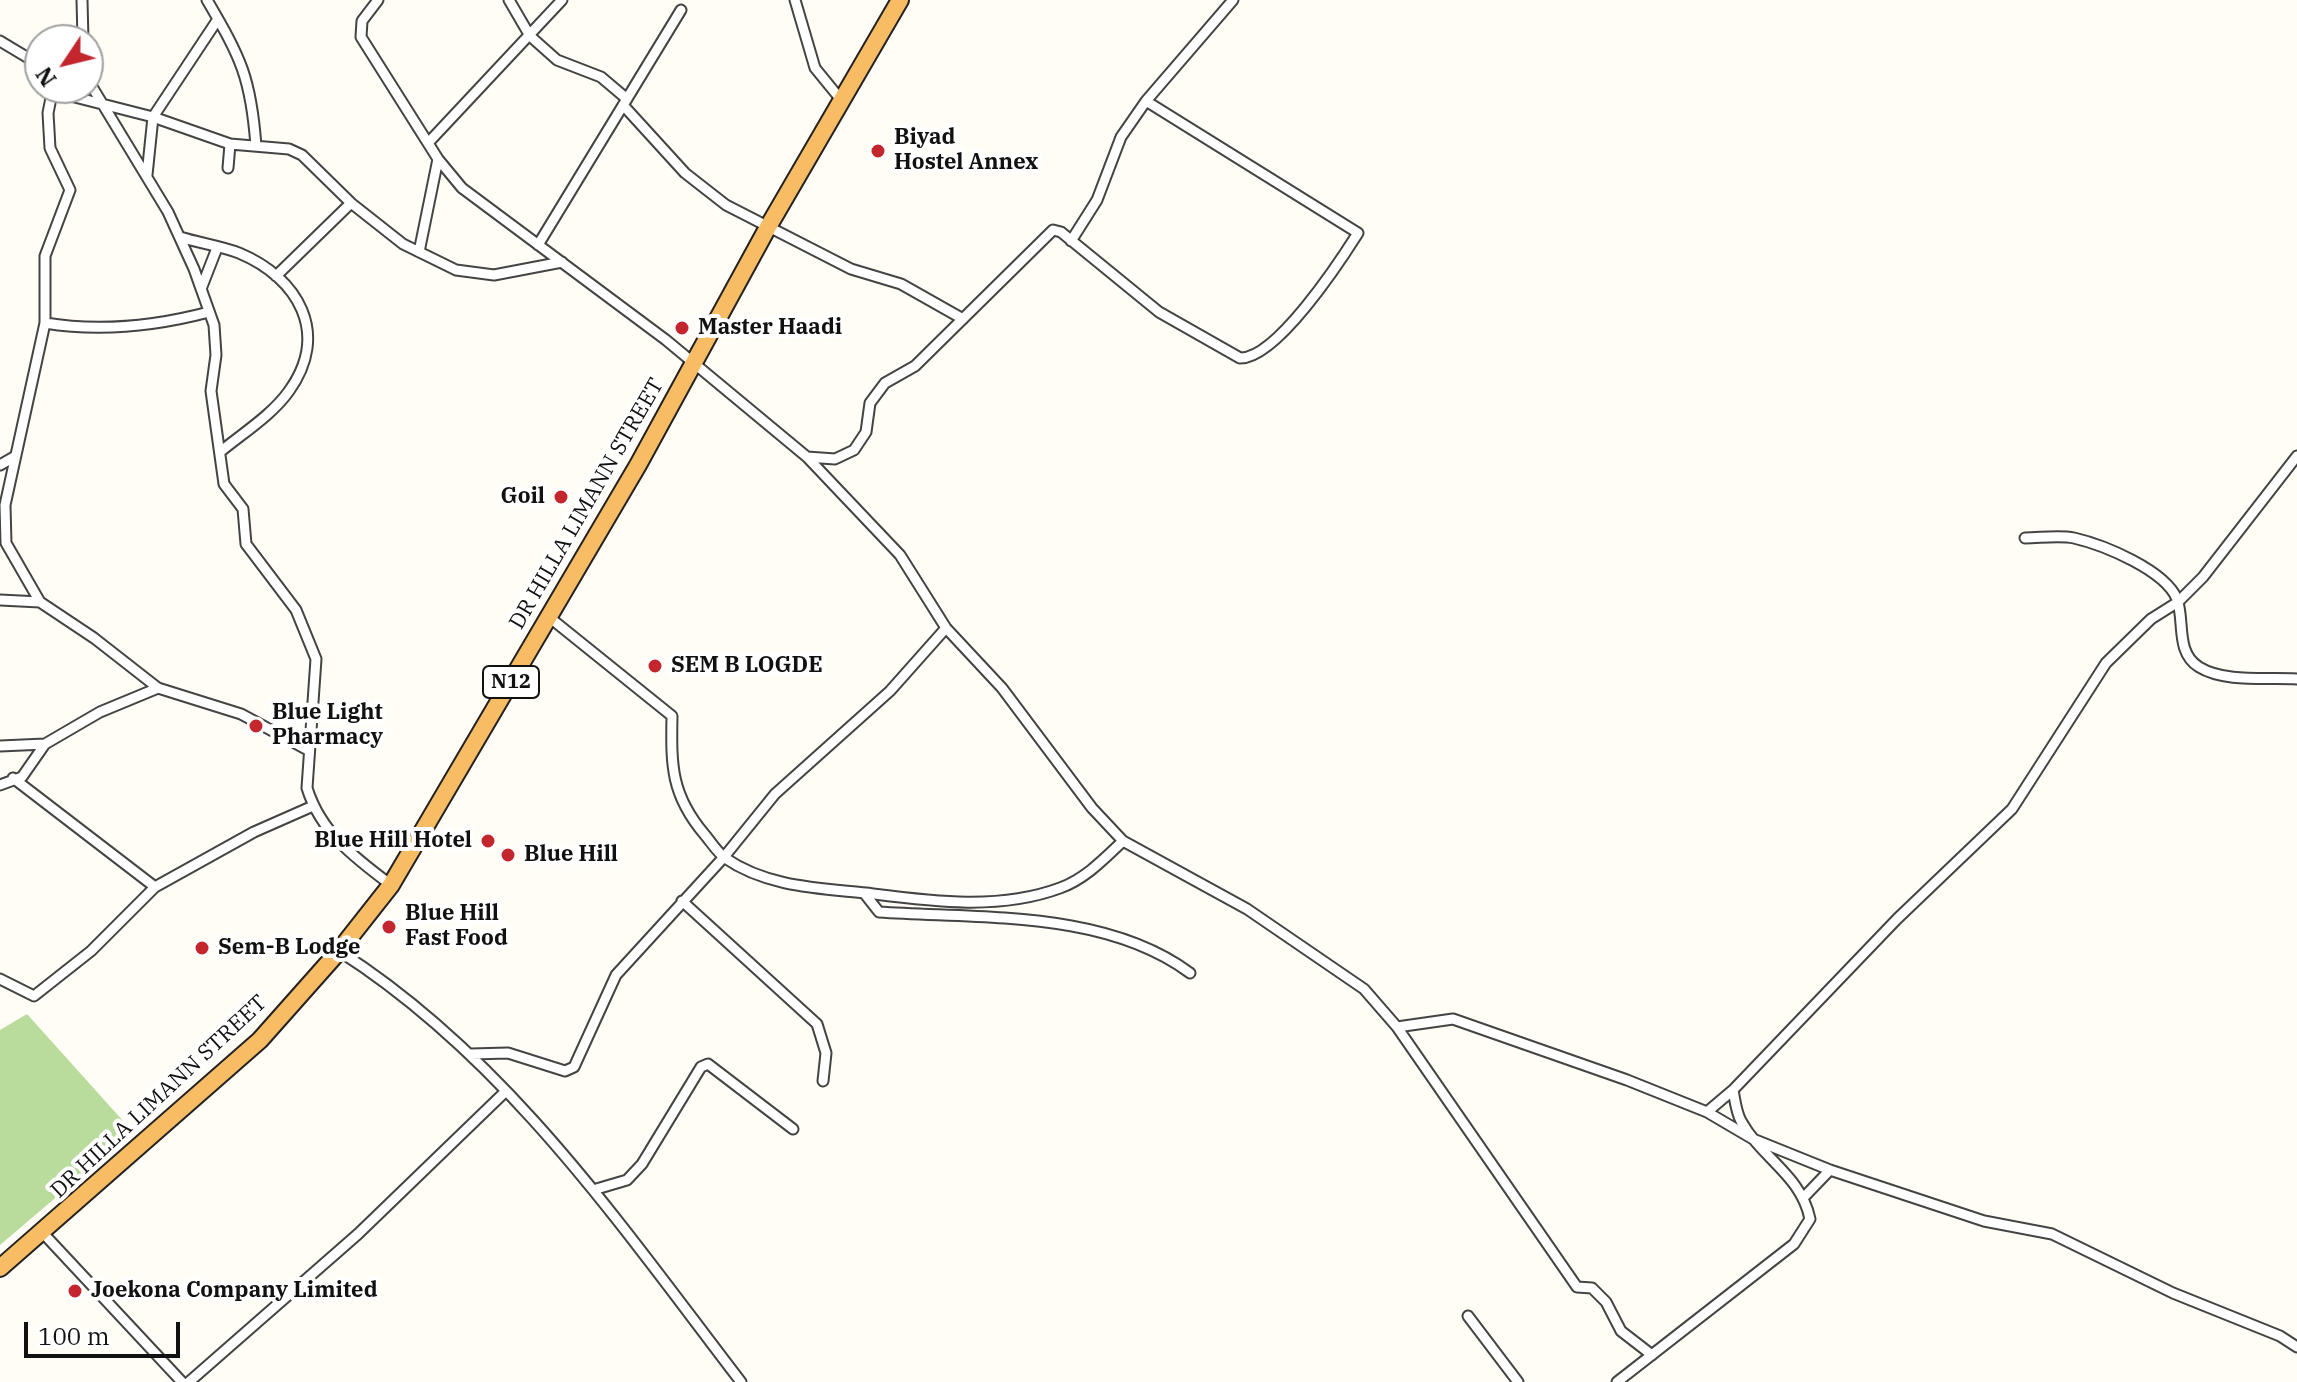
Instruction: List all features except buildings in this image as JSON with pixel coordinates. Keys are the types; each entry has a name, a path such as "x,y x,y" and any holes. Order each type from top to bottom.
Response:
{"highway":[{"name":"DR HILLA LIMANN STREET","path":"0,1268 260,1040 339,951 391,885 549,617 768,227 900,0"}],"street":[{"path":"82,0 83,24"},
{"path":"207,0 245,68 256,146"},
{"path":"378,0 362,21 361,37 438,159 462,188 562,262 807,457 900,555 946,628 1002,688 1092,808 1123,841 1247,909 1364,989 1397,1027 1577,1287 1592,1288 1606,1302 1621,1331 1652,1355"},
{"path":"509,0 530,36 557,60 601,77 685,173 726,205 851,269 901,284 963,319"},
{"path":"428,143 562,0"},
{"path":"795,0 815,68 842,101"},
{"path":"1071,241 1097,200 1121,137 1146,101 1233,0"},
{"path":"538,245 681,10"},
{"path":"147,175 153,117 218,19"},
{"path":"0,41 24,55"},
{"path":"807,457 835,459 854,450 866,432 870,403 885,383 915,366 1047,233 1061,232 1167,317 1240,358 1250,359 1285,331 1358,233 1146,101"},
{"path":"50,104 50,148 70,190 45,256 45,323 14,457 5,505 3,541 40,602 94,638 158,688 241,714 308,750"},
{"path":"100,104 153,117 230,144 289,149 302,155 351,203 403,244 456,270 494,275 562,262"},
{"path":"103,105 147,175 180,237 209,312 216,355 211,391 224,484 243,509 246,544 296,610 310,639 315,670 307,788 313,806 346,850 391,885"},
{"path":"228,168 230,144"},
{"path":"419,252 438,159"},
{"path":"276,276 351,203"},
{"path":"180,237 238,253 276,276 305,316 309,353 289,392 220,452"},
{"path":"201,289 217,248"},
{"path":"45,323 73,328 123,324 144,326 209,312"},
{"path":"1707,1112 1733,1090 1897,919 2012,809 2106,663 2151,619 2178,602 2227,548 2297,456"},
{"path":"0,465 14,457"},
{"path":"2025,538 2074,538 2149,567 2166,580 2178,602 2186,653 2200,667 2235,676 2297,679"},
{"path":"0,600 40,602"},
{"path":"549,617 672,716 671,766 684,810 724,857 773,880 813,889 940,903 1018,897 1060,888 1092,870 1123,841"},
{"path":"471,1054 508,1053 565,1071 574,1067 616,975 724,857 775,794 890,691 946,628"},
{"path":"0,746 45,744 100,712 158,688"},
{"path":"0,785 22,777 45,744"},
{"path":"13,778 155,887"},
{"path":"0,979 34,996 91,951 155,887 254,832 313,806"},
{"path":"864,893 879,912 1074,926 1164,954 1190,973"},
{"path":"682,901 817,1024 826,1053 823,1081"},
{"path":"339,951 471,1054 506,1091 593,1190 737,1379"},
{"path":"1397,1027 1453,1019 1707,1112 1753,1139 1830,1170 1984,1221 2052,1234 2173,1293 2280,1336 2297,1346"},
{"path":"593,1190 627,1180 642,1164 701,1067 708,1064 793,1129"},
{"path":"1617,1382 1794,1244 1810,1219 1805,1196 1753,1139 1739,1117 1733,1090"},
{"path":"189,1382 358,1234 506,1091"},
{"path":"1805,1196 1830,1170"},
{"path":"42,1232 182,1382"},
{"path":"1468,1316 1518,1382"}],"green space":[{"path":"27,1014 133,1132 0,1245 0,1030"}],"place":[{"name":"Biyad Hostel Annex","path":"878,151"},
{"name":"Master Haadi","path":"682,328"},
{"name":"Goil","path":"561,497"},
{"name":"SEM B LOGDE","path":"655,666"},
{"name":"Blue Light Pharmacy","path":"256,726"},
{"name":"Blue Hill Hotel","path":"488,841"},
{"name":"Blue Hill","path":"508,855"},
{"name":"Blue Hill Fast Food","path":"389,927"},
{"name":"Sem-B Lodge","path":"202,948"},
{"name":"Joekona Company Limited","path":"75,1291"}]}
